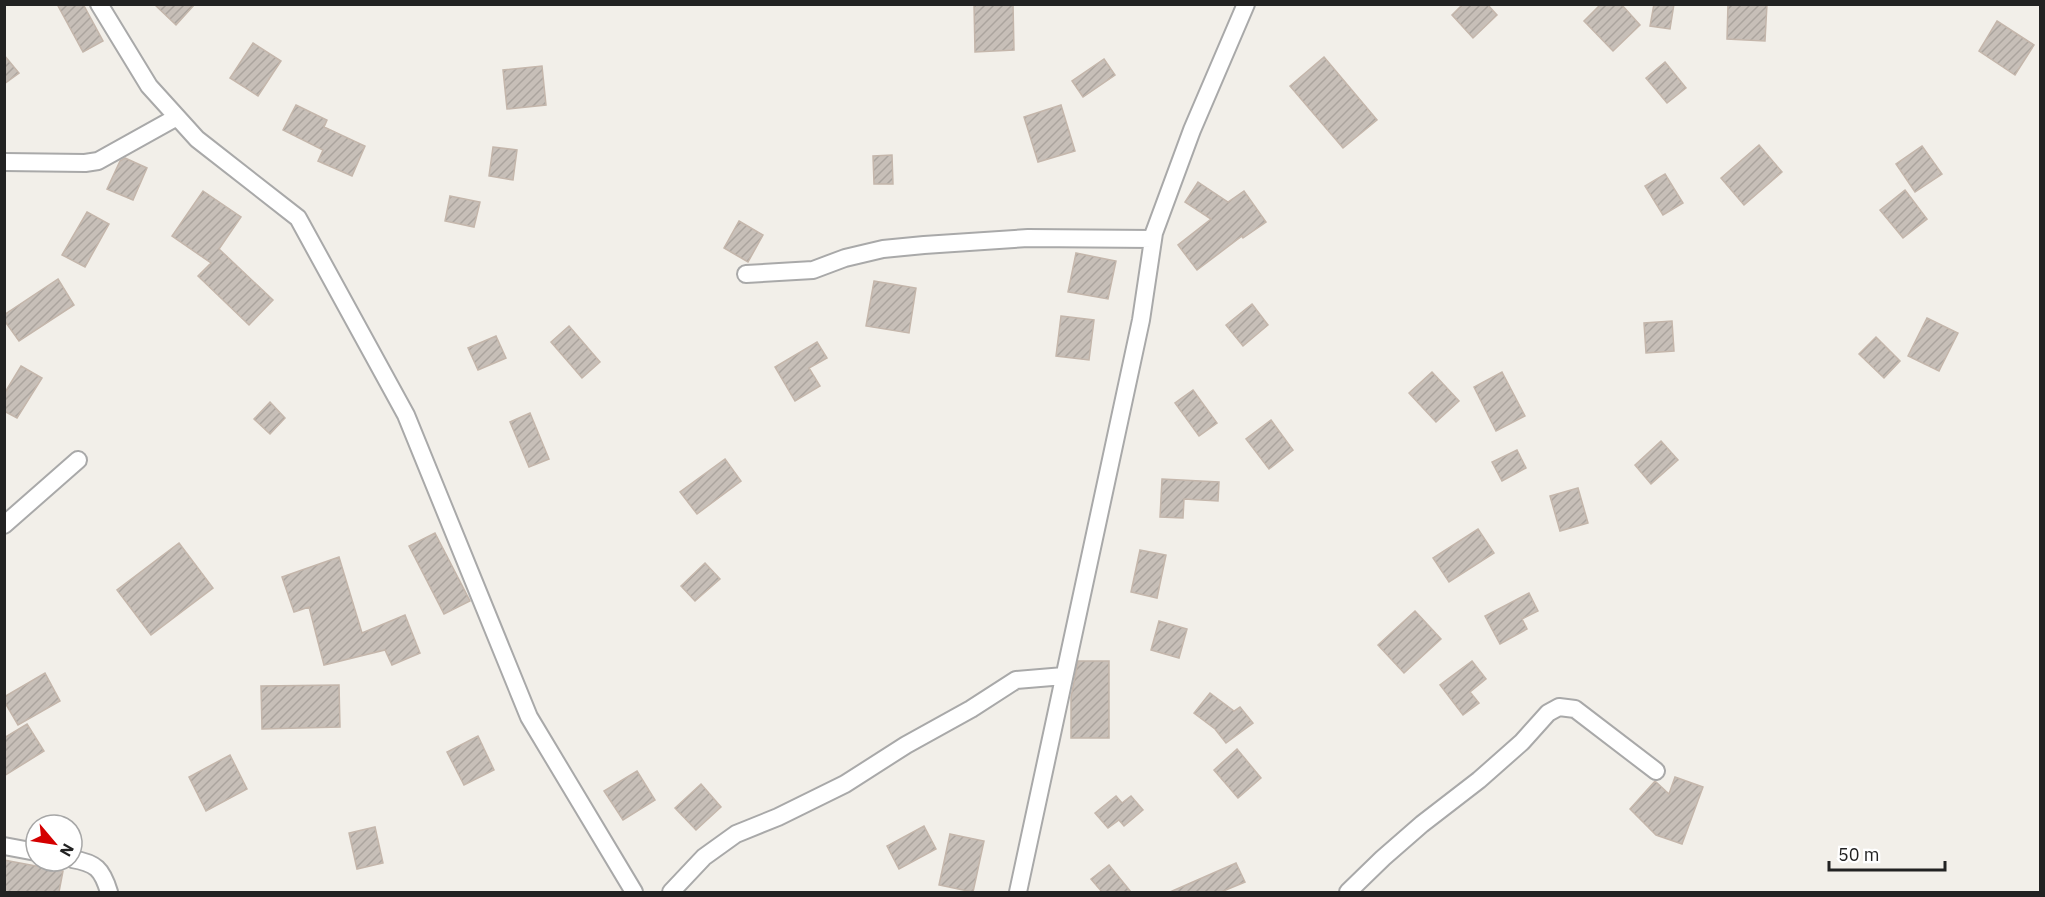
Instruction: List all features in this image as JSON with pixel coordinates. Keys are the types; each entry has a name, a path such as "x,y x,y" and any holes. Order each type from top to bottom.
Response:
{"street":[{"path":"99,4 149,86 197,139 298,218 406,415 529,717 634,892"},
{"path":"1018,892 1141,320 1153,239 1192,129 1246,4"},
{"path":"4,162 85,163 98,161 177,117"},
{"path":"746,274 813,270 845,258 883,249 924,245 1028,238 1153,239"},
{"path":"4,525 78,460"},
{"path":"671,892 704,857 736,834 778,817 845,784 1016,680 1064,676"},
{"path":"1348,892 1422,824 1479,780 1522,742 1548,713 1559,707 1575,709 1656,771"},
{"path":"4,846 24,850"},
{"path":"84,861 99,869 109,892"}],"building":[{"path":"57,4 83,4 103,41 83,52"},
{"path":"154,4 195,4 176,25"},
{"path":"974,4 1013,4 1014,50 975,52"},
{"path":"1463,4 1487,4 1497,15 1473,38 1452,15"},
{"path":"1601,4 1621,4 1640,25 1613,51 1584,21"},
{"path":"1654,4 1674,4 1670,29 1650,26"},
{"path":"1728,4 1767,4 1765,41 1727,39"},
{"path":"1997,21 2034,45 2015,75 1979,51"},
{"path":"253,43 281,61 258,96 230,78"},
{"path":"4,55 19,73 4,84"},
{"path":"1324,57 1377,120 1343,148 1290,86"},
{"path":"1104,59 1115,75 1083,97 1072,81"},
{"path":"1665,62 1686,88 1667,103 1646,78"},
{"path":"542,66 546,105 507,109 503,70"},
{"path":"296,105 327,120 324,127 365,146 352,176 318,161 323,150 283,130"},
{"path":"1061,105 1075,151 1038,162 1024,117"},
{"path":"1759,145 1782,172 1744,205 1721,178"},
{"path":"1922,146 1942,174 1915,192 1896,164"},
{"path":"493,147 517,150 513,180 489,176"},
{"path":"892,155 893,184 874,184 873,156"},
{"path":"125,158 147,168 133,200 107,189 120,161"},
{"path":"1665,174 1683,203 1663,215 1645,186"},
{"path":"1198,182 1228,202 1244,191 1266,222 1243,238 1242,236 1197,270 1178,245 1211,219 1185,202"},
{"path":"1905,190 1927,219 1903,238 1880,210"},
{"path":"203,191 241,217 219,249 273,300 249,325 198,276 211,263 172,236"},
{"path":"450,196 480,202 474,227 445,221"},
{"path":"87,212 109,224 85,267 62,255"},
{"path":"739,221 763,235 748,262 724,248"},
{"path":"1076,253 1116,261 1108,299 1068,292"},
{"path":"58,279 74,305 19,341 4,320 4,315"},
{"path":"874,281 916,288 909,333 866,326"},
{"path":"1252,304 1268,325 1243,346 1226,325"},
{"path":"1061,316 1094,320 1089,360 1056,356"},
{"path":"1927,318 1958,333 1939,371 1908,356"},
{"path":"1672,321 1674,351 1646,353 1644,323"},
{"path":"569,326 600,362 582,378 551,342"},
{"path":"496,336 506,358 478,370 468,348"},
{"path":"1876,337 1900,361 1884,378 1859,354"},
{"path":"817,342 827,358 809,368 820,386 795,401 775,367"},
{"path":"21,366 42,378 17,418 4,411 4,394"},
{"path":"1432,372 1459,401 1436,422 1409,393"},
{"path":"1502,372 1525,416 1496,431 1474,387"},
{"path":"1193,390 1217,423 1199,436 1175,403"},
{"path":"270,402 285,418 270,434 254,419"},
{"path":"530,413 549,459 529,467 510,422"},
{"path":"1271,420 1293,450 1269,469 1246,439"},
{"path":"1661,441 1678,460 1651,484 1635,465"},
{"path":"1517,450 1526,468 1502,481 1492,462"},
{"path":"725,459 741,481 697,514 680,492"},
{"path":"1162,479 1219,482 1218,501 1184,499 1183,518 1160,517"},
{"path":"1578,488 1588,523 1560,531 1550,496"},
{"path":"1478,529 1494,553 1449,582 1433,558"},
{"path":"435,533 470,601 444,614 409,546"},
{"path":"179,543 213,588 151,635 117,590"},
{"path":"1140,550 1166,555 1157,598 1131,592"},
{"path":"339,557 362,633 405,615 420,653 392,665 385,650 324,665 309,607 294,612 282,577"},
{"path":"705,563 720,579 695,601 681,586"},
{"path":"1529,593 1538,611 1522,619 1527,629 1500,644 1485,616"},
{"path":"1415,611 1441,639 1404,673 1378,645"},
{"path":"1159,621 1187,629 1179,658 1151,650"},
{"path":"1078,661 1109,661 1109,738 1071,738 1071,697"},
{"path":"1472,661 1486,679 1470,692 1479,703 1463,715 1440,685"},
{"path":"45,673 60,701 18,725 4,697"},
{"path":"339,685 340,727 262,729 261,686"},
{"path":"1210,693 1234,711 1240,707 1253,723 1226,743 1215,729 1194,713"},
{"path":"27,724 44,751 4,776 4,738"},
{"path":"478,736 494,770 464,785 447,752"},
{"path":"1237,749 1261,778 1238,798 1214,770"},
{"path":"230,755 247,789 206,811 189,777"},
{"path":"637,771 655,800 623,820 604,791"},
{"path":"1675,777 1703,787 1682,844 1656,835 1630,809 1655,781 1669,794"},
{"path":"701,784 721,807 696,830 675,808"},
{"path":"1116,796 1122,803 1131,796 1143,810 1124,826 1119,820 1108,828 1095,813"},
{"path":"924,826 936,849 899,869 887,846"},
{"path":"375,827 383,863 357,869 349,833"},
{"path":"950,834 984,841 973,892 939,885"},
{"path":"4,860 24,864 24,873 63,873 59,892 4,892"},
{"path":"1236,863 1245,882 1221,892 1170,892"},
{"path":"1109,865 1131,892 1102,892 1091,879"}]}
